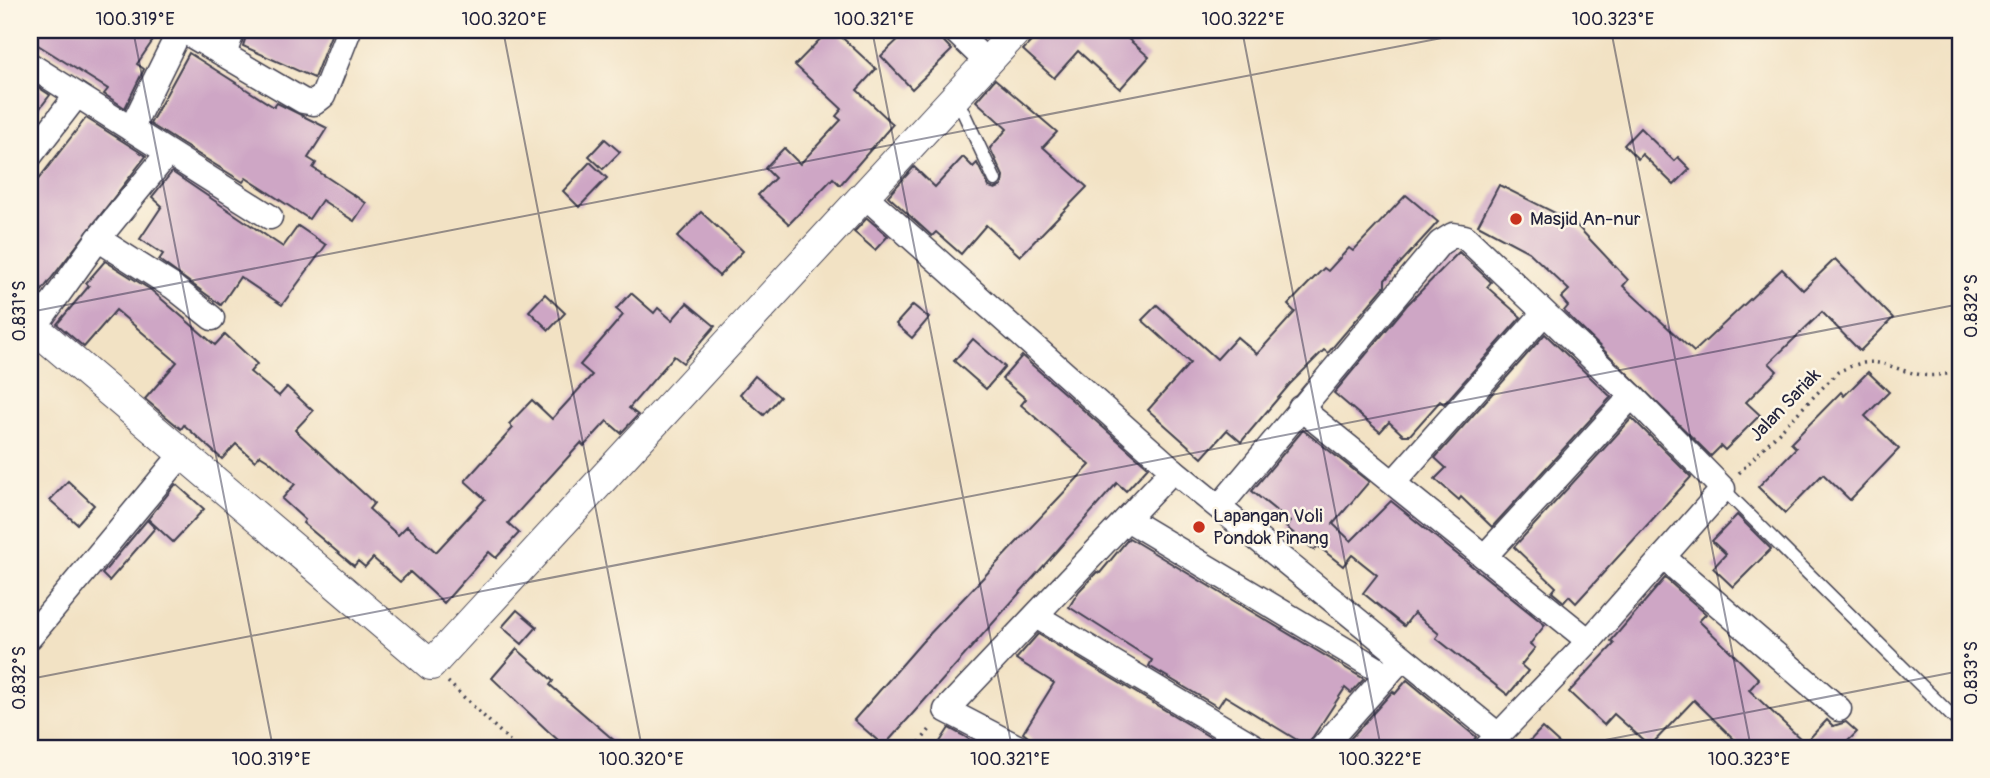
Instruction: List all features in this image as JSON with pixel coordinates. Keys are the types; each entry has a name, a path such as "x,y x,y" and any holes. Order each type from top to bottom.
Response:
{"street":[{"path":"131,129 181,30 303,101 314,103 323,96 349,30"},
{"path":"224,54 233,30"},
{"path":"954,30 988,63"},
{"path":"168,153 32,326 431,665 1017,30"},
{"path":"30,65 270,217"},
{"path":"30,156 77,95"},
{"path":"864,196 1174,470 1404,657 1492,741 1589,640 1723,489 1632,396 1465,237 1453,235 1440,243 1220,506"},
{"path":"98,239 172,286 212,318"},
{"path":"1394,482 1544,313"},
{"path":"1485,556 1632,396"},
{"path":"1300,408 1589,640"},
{"path":"30,637 183,453"},
{"path":"1018,748 946,710 1174,470"},
{"path":"1127,519 1387,675"},
{"path":"1663,557 1839,709"},
{"path":"1036,616 1257,748"},
{"path":"1322,748 1404,657"}],"lane":[{"path":"956,98 995,180"},
{"path":"1723,489 1960,724"}],"path":[{"name":"Jalan Sariak","path":"1723,489 1838,372 1869,360 1918,374 1960,373"},
{"path":"431,665 469,705 517,748"}],"building":[{"path":"30,30 160,30 137,64 144,69 125,108 104,94 108,89 30,40"},
{"path":"248,30 333,30 314,78 243,46"},
{"path":"829,30 834,30 876,69 857,90 893,124 840,185 833,178 789,224 758,195 775,178 765,168 784,148 800,164 841,120 836,116 842,109 795,65"},
{"path":"908,30 933,30 952,50 912,89 881,56"},
{"path":"1042,30 1118,30 1149,57 1120,89 1078,51 1054,78 1023,50"},
{"path":"189,53 274,107 277,103 327,128 308,158 316,163 313,168 366,203 354,221 322,200 309,219 246,178 243,182 150,124"},
{"path":"995,79 1057,132 1043,147 1087,187 1020,256 986,225 961,254 936,232 932,236 888,196 914,167 935,187 963,157 973,167 977,163 989,187 995,189 1002,186 1003,176 990,148 1007,129 976,101"},
{"path":"30,82 50,95 30,121"},
{"path":"86,118 146,156 30,306 30,190"},
{"path":"1640,128 1674,161 1678,157 1690,169 1674,185 1642,154 1638,159 1624,145"},
{"path":"605,139 620,152 603,169 589,156"},
{"path":"590,162 607,178 579,207 563,191"},
{"path":"172,172 283,247 298,226 326,245 282,305 240,277 221,305 159,260 163,254 140,239 162,206 152,197"},
{"path":"1499,185 1563,217 1566,214 1628,280 1623,286 1694,352 1782,269 1803,290 1835,259 1893,318 1860,351 1822,312 1769,363 1777,371 1746,402 1760,415 1725,450 1721,446 1711,456 1564,311 1568,306 1561,298 1569,290 1529,252 1478,225"},
{"path":"1406,195 1438,222 1385,280 1385,286 1328,353 1324,350 1290,384 1241,442 1227,430 1202,458 1148,410 1190,363 1142,320 1157,305 1217,359 1237,337 1257,354 1295,312 1288,305 1324,268 1328,271 1349,248 1353,251"},
{"path":"701,212 743,251 719,276 677,237"},
{"path":"867,218 888,236 875,250 854,232"},
{"path":"1459,252 1491,282 1487,287 1521,317 1444,404 1440,401 1410,435 1403,435 1389,422 1380,432 1334,393 1407,305"},
{"path":"105,261 151,290 215,345 225,334 257,364 250,372 279,396 287,387 313,411 295,430 374,503 369,509 398,535 407,526 436,552 485,499 465,481 513,428 509,424 532,400 552,419 592,375 580,365 623,315 616,309 631,293 654,313 658,308 672,320 687,303 715,326 683,363 674,356 629,408 638,415 621,433 607,421 584,446 581,443 508,523 519,533 496,558 489,552 444,603 410,572 400,582 373,558 365,567 358,561 354,566 303,523 305,520 282,499 295,484 268,460 260,455 255,461 236,444 222,459 184,425 181,429 145,399 177,362 116,310 84,347 57,324 89,286 86,283"},
{"path":"545,294 565,313 549,330 529,311"},
{"path":"913,305 929,318 912,338 896,324"},
{"path":"1545,334 1611,397 1492,527 1461,497 1459,500 1435,479 1446,468 1435,458"},
{"path":"973,339 1005,367 986,389 954,361"},
{"path":"1022,356 1148,467 1126,491 1117,483 884,746 854,720 922,642 1090,465 1021,405 1026,399 1002,379"},
{"path":"1868,372 1889,392 1865,416 1899,449 1850,500 1823,474 1785,513 1758,487 1796,448 1791,443 1841,392 1844,396"},
{"path":"755,376 780,397 764,415 740,394"},
{"path":"1632,418 1691,477 1576,603 1569,596 1564,602 1552,592 1556,587 1514,547"},
{"path":"1303,430 1369,482 1333,524 1351,541 1391,501 1545,625 1530,644 1535,648 1521,665 1528,671 1508,695 1436,638 1439,634 1414,613 1404,626 1363,593 1377,575 1352,555 1343,566 1318,546 1314,550 1286,527 1290,522 1252,491"},
{"path":"68,481 94,505 77,524 50,500"},
{"path":"176,484 204,509 173,542 148,519"},
{"path":"1737,515 1771,549 1733,587 1713,568 1726,554 1712,541"},
{"path":"147,520 155,528 109,581 102,574"},
{"path":"1129,538 1364,679 1351,693 1345,688 1307,746 1225,696 1218,707 1149,666 1152,660 1069,607 1079,591 1097,572 1100,573"},
{"path":"1665,578 1706,614 1699,621 1759,679 1749,690 1805,743 1827,720 1833,726 1846,722 1857,732 1841,748 1743,748 1694,700 1650,746 1614,714 1604,725 1569,692 1614,644 1611,641"},
{"path":"517,610 537,627 522,644 502,627"},
{"path":"1038,634 1228,748 1034,748 1031,739 1023,733 1054,683 1016,659"},
{"path":"517,649 553,681 550,685 623,748 567,748 548,731 492,678"},
{"path":"1407,680 1476,737 1468,748 1342,748 1393,691 1395,694"},
{"path":"949,728 962,735 983,748 936,748"},
{"path":"1542,728 1564,748 1523,748"}],"place":[{"name":"Masjid An-nur","path":"1516,219"},
{"name":"Lapangan Voli Pondok Pinang","path":"1199,527"}]}
